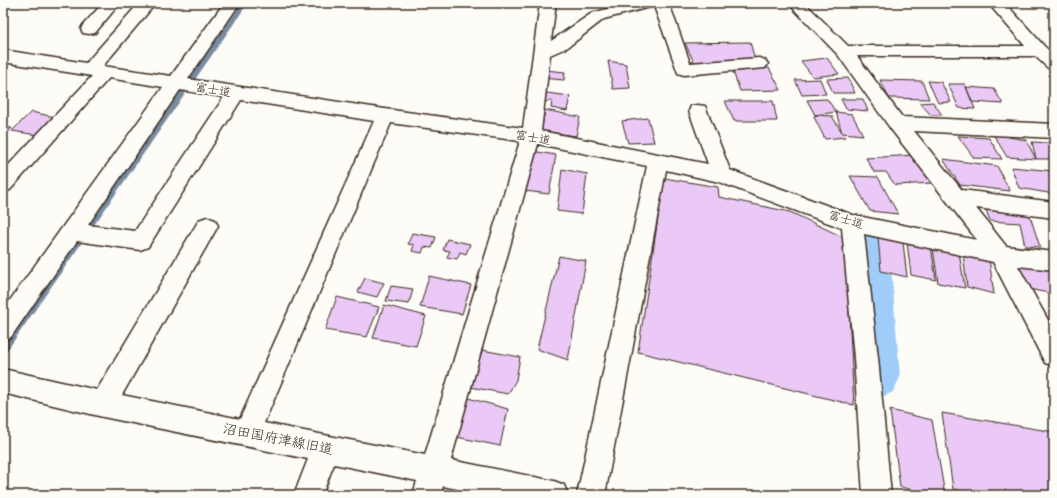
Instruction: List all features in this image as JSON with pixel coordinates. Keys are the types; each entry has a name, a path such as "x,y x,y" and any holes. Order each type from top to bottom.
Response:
{"street":[{"path":"89,29 112,3"},
{"path":"3,184 97,71 148,3"},
{"path":"3,330 81,233 182,85 232,3"},
{"path":"430,483 531,136 548,3"},
{"path":"541,52 562,43 598,16 649,3"},
{"path":"661,3 684,69 759,64"},
{"path":"796,3 844,51 897,123 956,196 1000,254 1054,356"},
{"path":"996,3 1039,51 1054,64"},
{"path":"844,51 1039,51"},
{"name":"富士道","path":"5,58 385,116 531,136 722,175 852,223 1000,254 1054,261"},
{"path":"81,233 140,241 236,93"},
{"path":"698,111 722,175"},
{"path":"247,433 385,116"},
{"path":"897,123 1054,131"},
{"path":"591,495 658,161"},
{"path":"956,196 1054,210"},
{"path":"852,223 866,358 876,495"},
{"path":"103,404 207,226"},
{"name":"沼田国府津線旧道","path":"3,381 103,404 326,448 430,483 554,495"},
{"path":"308,495 326,448"}],"building":[{"path":"750,42 755,60 694,62 685,43"},
{"path":"827,58 839,74 813,77 801,61"},
{"path":"608,61 626,64 630,88 613,89"},
{"path":"769,68 781,90 740,91 732,69"},
{"path":"545,70 565,72 564,80 542,78"},
{"path":"848,78 855,93 833,93 827,79"},
{"path":"820,79 826,94 802,95 795,80"},
{"path":"880,80 922,81 929,99 889,98"},
{"path":"928,81 941,82 951,102 938,103"},
{"path":"948,84 965,84 975,109 959,108"},
{"path":"966,87 994,89 1003,104 972,102"},
{"path":"539,92 570,96 567,111 551,108 552,101 538,102"},
{"path":"827,99 836,112 815,115 807,100"},
{"path":"841,99 863,99 868,111 846,109"},
{"path":"725,101 773,101 777,121 734,121"},
{"path":"933,102 942,115 931,115 920,103"},
{"path":"545,110 580,117 576,136 541,131"},
{"path":"31,112 55,117 37,135 12,131"},
{"path":"836,112 852,114 863,135 842,133"},
{"path":"815,115 832,116 845,137 825,139 814,117"},
{"path":"648,118 654,142 628,143 622,121"},
{"path":"3,128 12,128 3,138"},
{"path":"993,134 1026,140 1036,159 1007,157"},
{"path":"958,136 989,138 1002,159 974,158"},
{"path":"1032,142 1054,143 1054,159 1036,159"},
{"path":"532,151 556,155 549,194 525,191"},
{"path":"915,155 934,183 895,185 886,172 874,172 866,158"},
{"path":"943,159 997,166 1010,191 960,185"},
{"path":"1011,167 1054,171 1054,194 1019,188"},
{"path":"562,169 587,174 582,214 557,211"},
{"path":"850,176 878,177 898,214 870,211"},
{"path":"664,178 718,187 719,197 790,212 845,238 854,405 638,352"},
{"path":"985,207 1029,213 1040,247 1025,246 1020,223 990,221"},
{"path":"412,233 436,237 432,248 424,247 422,253 412,251 414,245 408,244"},
{"path":"878,237 903,242 907,277 881,271"},
{"path":"447,239 470,244 466,254 460,252 457,259 447,257 450,251 443,250"},
{"path":"907,242 931,246 936,280 911,275"},
{"path":"933,248 959,253 965,288 938,283"},
{"path":"963,253 989,259 994,294 967,287"},
{"path":"559,256 586,261 568,360 537,349"},
{"path":"1014,264 1054,271 1054,294 1028,289"},
{"path":"429,276 471,285 462,314 420,307"},
{"path":"365,278 384,283 377,297 358,292"},
{"path":"391,286 413,289 409,304 386,301"},
{"path":"337,297 379,307 367,337 325,330"},
{"path":"384,305 426,316 416,346 373,338"},
{"path":"471,348 520,357 516,380 508,394 465,386"},
{"path":"461,396 508,409 500,446 452,436"},
{"path":"890,410 932,420 945,495 935,495 900,487"},
{"path":"942,413 1054,432 1054,495 983,495 953,489"}],"waterway":[{"path":"3,349 245,3"},
{"path":"869,241 877,377"}]}
